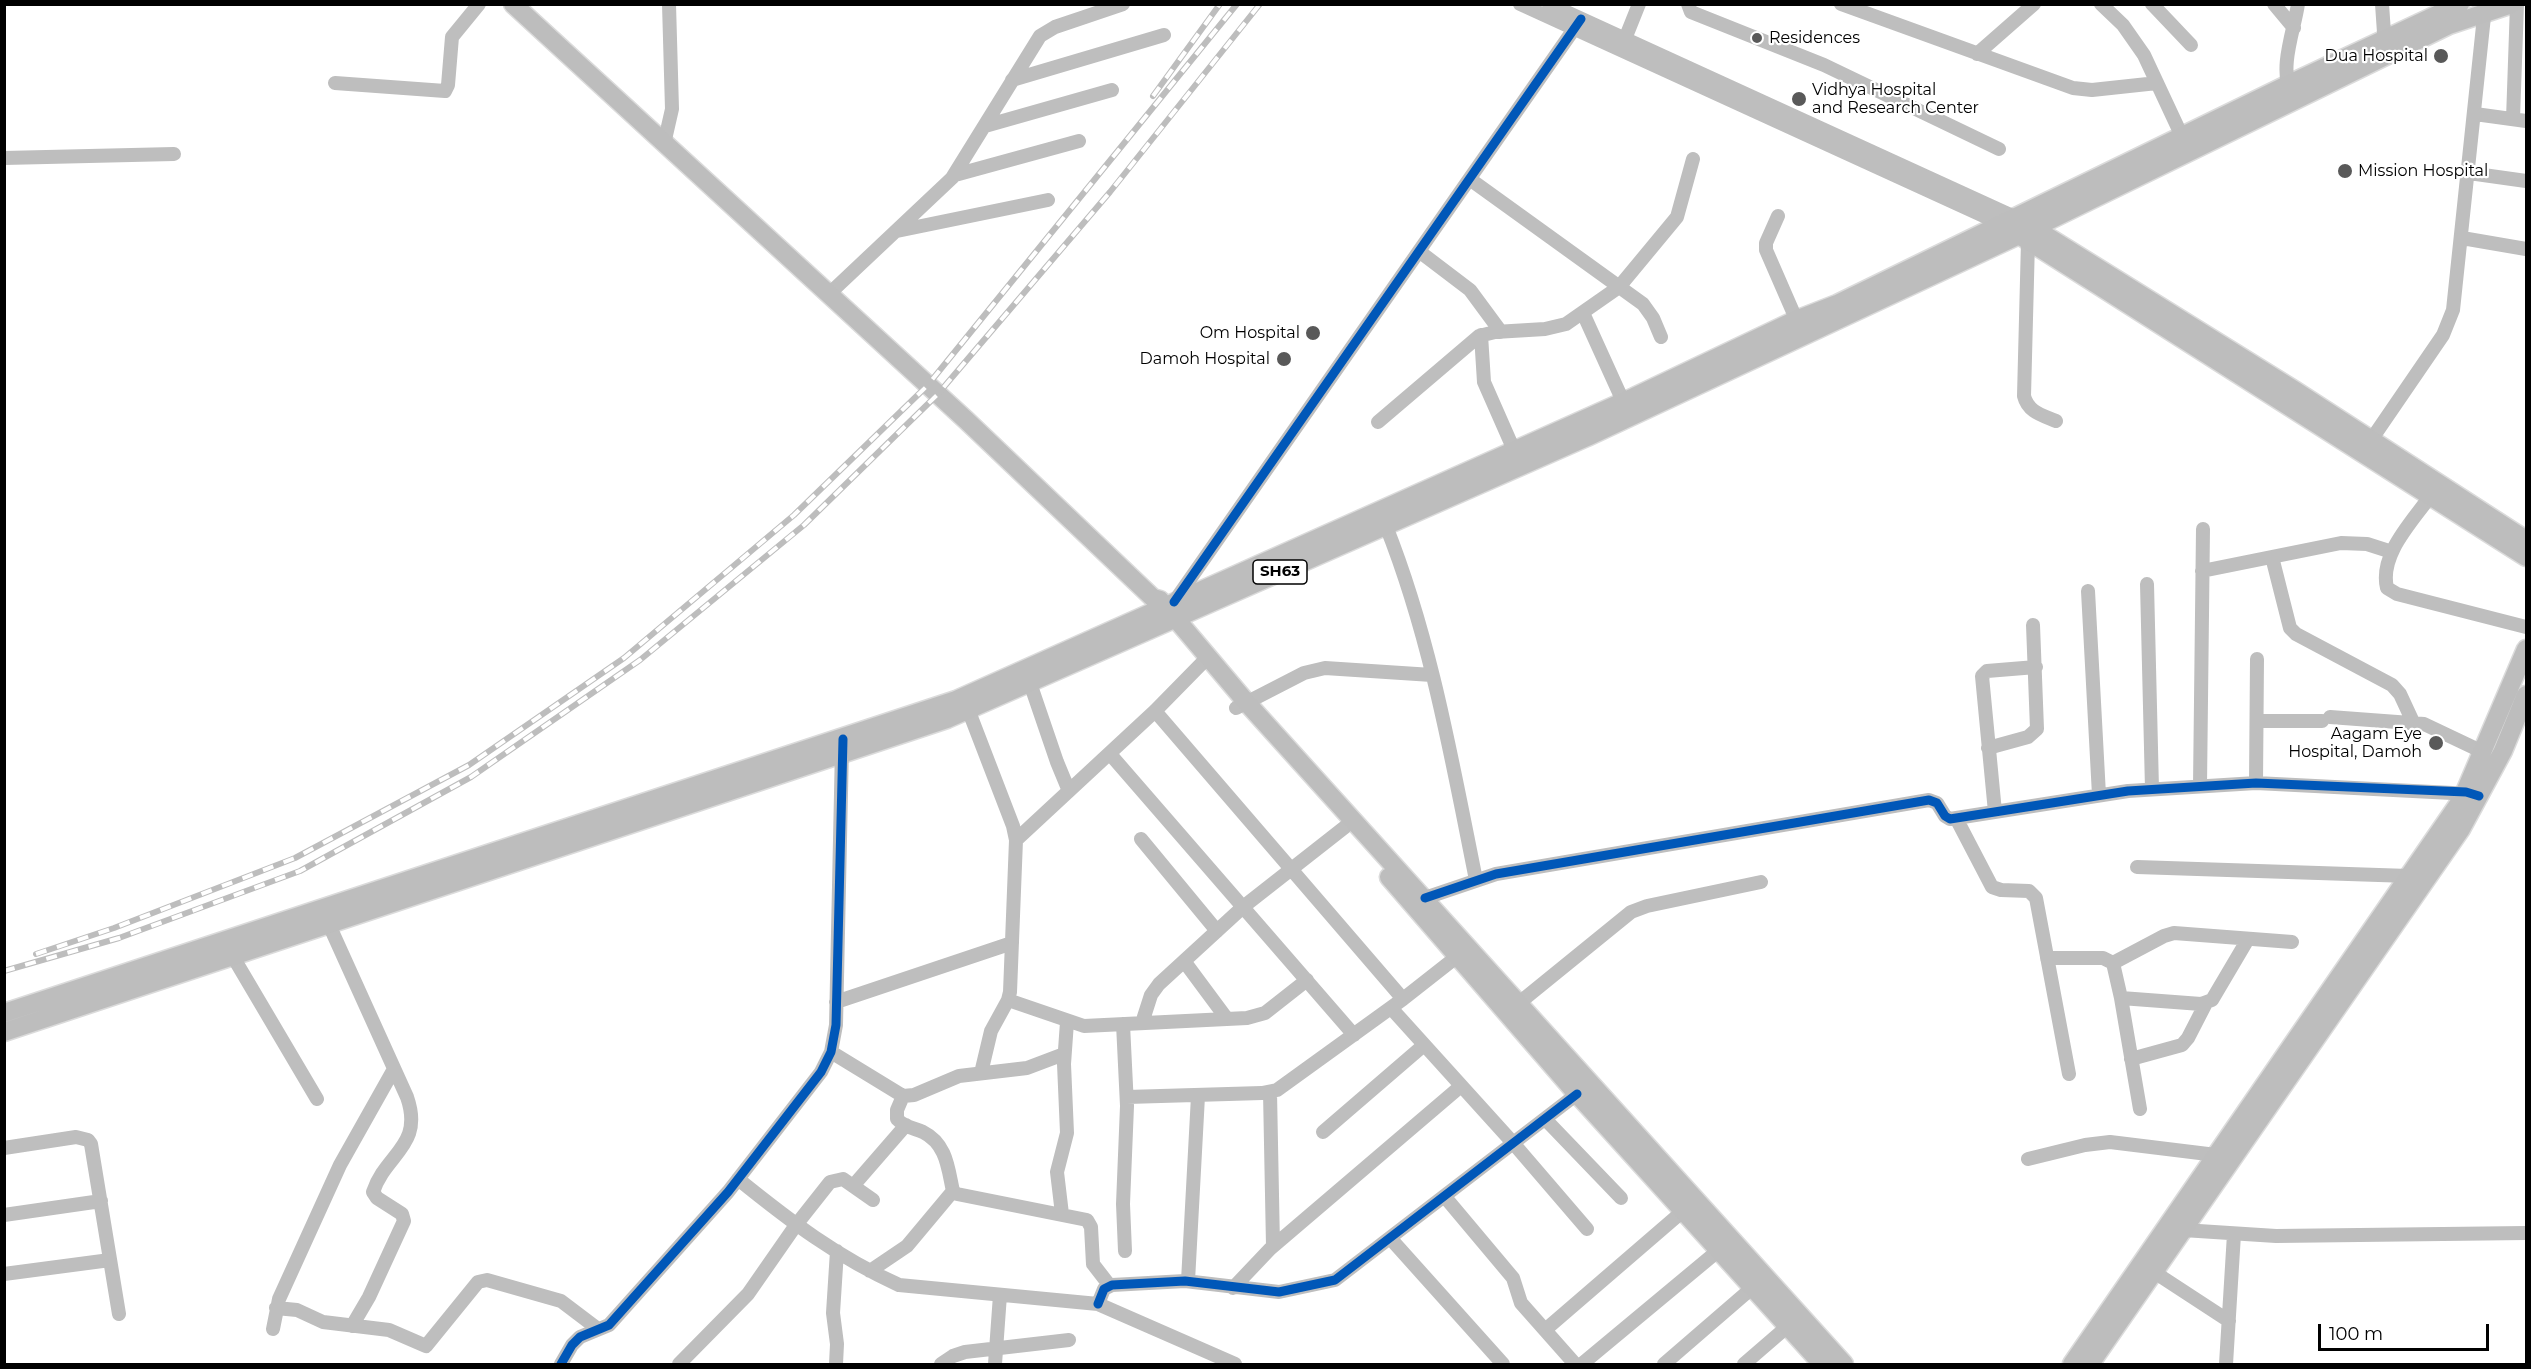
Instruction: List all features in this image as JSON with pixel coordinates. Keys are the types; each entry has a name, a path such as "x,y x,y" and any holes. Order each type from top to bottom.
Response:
{"main road":[{"path":"513,4 973,426 1166,610 1241,705 1345,827 1459,955 1577,1094 1822,1365"},
{"name":"SH63","path":"1938,264 2008,220 2186,144 2385,48 2460,4"},
{"name":"SH63","path":"2385,48 2449,25 2486,8 2512,4"},
{"name":"SH63","path":"4,1032 53,1006 842,746 956,700 1394,516 1800,328 1837,304 1938,264 2027,235 2186,144"},
{"path":"2008,220 2027,235 2489,525 2526,557"},
{"path":"2366,446 2431,495 2489,525 2526,540"},
{"name":"SH63","path":"842,746 937,722 968,709 1030,682 1166,610"},
{"path":"2472,794 2483,752 2526,649"},
{"path":"2072,1365 2176,1227 2416,881 2472,794 2503,751 2526,695"},
{"path":"1241,705 1425,898 1844,1365"},
{"name":"SH63","path":"4,1013 53,1006 232,956 325,915"},
{"path":"2090,1365 2154,1272 2216,1155 2348,978"}],"street":[{"path":"335,83 445,91 448,85 452,37 479,4"},
{"path":"664,144 672,109 669,4"},
{"path":"829,294 955,175 1034,43 1047,31 1123,4"},
{"path":"1520,4 1625,39 1712,86"},
{"path":"1549,4 1578,25 2008,220"},
{"path":"1625,39 1639,4"},
{"path":"1688,4 1691,12 1824,65 1999,150"},
{"path":"1841,4 2063,85 2083,90 2157,83"},
{"path":"1977,54 2034,4"},
{"path":"2101,4 2135,40 2186,144"},
{"path":"2152,4 2191,45"},
{"path":"2274,4 2294,28"},
{"path":"2291,92 2288,59 2298,4"},
{"path":"2382,4 2385,48"},
{"path":"2475,114 2520,120 2517,4"},
{"path":"2366,446 2449,324 2455,298 2486,8"},
{"path":"1166,610 1578,25"},
{"path":"1012,80 1164,35"},
{"path":"985,126 1112,90"},
{"path":"955,175 1079,141"},
{"path":"4,158 174,154"},
{"path":"1378,422 1481,334 1556,327 1574,320 1619,287 1677,217 1693,159"},
{"path":"2469,173 2526,181"},
{"path":"1471,180 1649,311 1661,337"},
{"path":"896,231 1048,200"},
{"path":"1778,216 1766,243 1766,249 1800,328"},
{"path":"2027,235 2024,396 2029,408 2056,421"},
{"path":"2462,238 2526,249"},
{"path":"1420,252 1470,290 1501,332"},
{"path":"1583,313 1627,409"},
{"path":"1481,334 1484,382 1517,458"},
{"path":"2431,495 2392,552 2386,568 2387,588 2392,592 2526,627"},
{"path":"1394,516 1406,576 1444,722 1476,880"},
{"path":"2200,786 2202,530"},
{"path":"2202,571 2350,542 2367,544 2392,552"},
{"path":"2272,557 2290,628 2296,634 2392,685 2397,690 2413,722"},
{"path":"2147,584 2152,789"},
{"path":"2088,591 2099,795"},
{"path":"1988,748 2028,736 2037,729 2034,625"},
{"path":"2256,783 2257,659"},
{"path":"1016,840 1155,711 1204,660"},
{"path":"1995,812 1982,676 1988,671 2036,667"},
{"path":"1241,705 1304,674 1325,668 1432,675"},
{"path":"1030,682 1069,791"},
{"path":"968,709 1016,840 1008,1000 991,1031 981,1073"},
{"path":"1155,711 1403,999"},
{"path":"2257,721 2326,719 2413,722 2431,726 2483,752"},
{"path":"561,1365 572,1345 580,1337 609,1325 738,1179 821,1072 831,1052 834,1041 836,1002 842,746"},
{"path":"1110,754 1354,1035"},
{"path":"1425,898 1496,874 1929,800 1937,803 1947,818 1956,818 2099,795 2152,789 2256,783 2472,794"},
{"path":"1956,818 1992,887 2001,890 2025,890 2033,893 2069,1074"},
{"path":"1142,1023 1154,989 1243,907 1345,827"},
{"path":"1141,839 1217,931"},
{"path":"2137,867 2416,881"},
{"path":"1519,1003 1631,912 1647,906 1761,882"},
{"path":"325,915 410,1105 413,1126 411,1133 373,1192 376,1198 402,1214 404,1221 364,1307 352,1326"},
{"path":"2113,963 2169,934 2292,942"},
{"path":"2131,1059 2182,1045 2206,1003 2215,997 2248,939"},
{"path":"836,1002 1011,943"},
{"path":"1127,1097 1270,1092 1285,1087 1459,955"},
{"path":"232,956 317,1099"},
{"path":"2047,958 2103,958 2113,963"},
{"path":"1184,961 1227,1019"},
{"path":"2113,963 2140,1108"},
{"path":"1008,1000 1084,1026 1247,1018 1265,1013 1306,980"},
{"path":"2121,998 2206,1003"},
{"path":"1391,1008 1587,1229"},
{"path":"1062,1214 1057,1180 1068,1124 1064,1054 1067,1022"},
{"path":"1123,1024 1127,1097 1123,1204 1125,1251"},
{"path":"1323,1132 1424,1045"},
{"path":"831,1052 903,1096 914,1095 958,1076 1027,1068 1064,1054"},
{"path":"273,1329 276,1308 340,1165 394,1069"},
{"path":"1233,1288 1273,1246 1461,1086"},
{"path":"1270,1092 1273,1246"},
{"path":"1098,1304 1104,1289 1110,1286 1188,1281 1279,1292 1330,1281 1445,1197 1577,1094"},
{"path":"903,1096 896,1115 900,1122 922,1131 935,1142 947,1160 954,1191 961,1196 1083,1217 1090,1222 1093,1263 1110,1286"},
{"path":"1188,1281 1198,1096"},
{"path":"1546,1120 1621,1198"},
{"path":"853,1186 906,1125"},
{"path":"4,1148 76,1137 88,1140 93,1149 119,1314"},
{"path":"2028,1159 2085,1145 2110,1142 2216,1155"},
{"path":"738,1179 796,1225 837,1251 899,1285 1098,1304 1235,1365"},
{"path":"679,1364 748,1294 796,1225 830,1182 843,1179 873,1200"},
{"path":"870,1270 908,1246 954,1191"},
{"path":"1445,1197 1513,1278 1518,1298 1575,1365"},
{"path":"4,1215 101,1201"},
{"path":"1545,1330 1683,1211"},
{"path":"2176,1227 2276,1236 2526,1233"},
{"path":"2226,1365 2234,1234"},
{"path":"1390,1238 1503,1365"},
{"path":"1582,1365 1719,1250"},
{"path":"836,1365 837,1344 833,1312 837,1251"},
{"path":"4,1275 110,1260"},
{"path":"2154,1272 2229,1320"},
{"path":"276,1308 297,1311 323,1322 389,1330 426,1346 478,1282 487,1280 561,1301 598,1329"},
{"path":"1664,1365 1752,1288"},
{"path":"995,1365 1000,1295"},
{"path":"1744,1365 1788,1326"},
{"path":"941,1365 958,1353 1069,1340"}],"railway":[{"path":"1153,96 1220,4"},
{"path":"36,954 114,928 295,858 469,765 624,658 794,515 927,386 1237,4"},
{"path":"4,971 119,938 300,871 471,777 640,660 804,525 937,395 1110,192 1260,4"}],"cycle path":[{"path":"1174,602 1581,19"},
{"path":"561,1364 572,1345 580,1337 609,1325 728,1192 821,1072 831,1052 836,1025 843,739"},
{"path":"1425,898 1496,874 1929,800 1937,803 1945,816 1950,819 2128,791 2256,783 2466,792 2479,796"},
{"path":"1098,1304 1104,1289 1112,1285 1185,1281 1279,1292 1335,1280 1577,1094"}],"place":[{"name":"Residences","path":"1757,38"},
{"name":"Dua Hospital","path":"2441,56"},
{"name":"Vidhya Hospital and Research Center","path":"1799,99"},
{"name":"Mission Hospital","path":"2345,171"},
{"name":"Om Hospital","path":"1313,333"},
{"name":"Damoh Hospital","path":"1284,359"},
{"name":"Aagam Eye Hospital, Damoh","path":"2436,743"}]}
